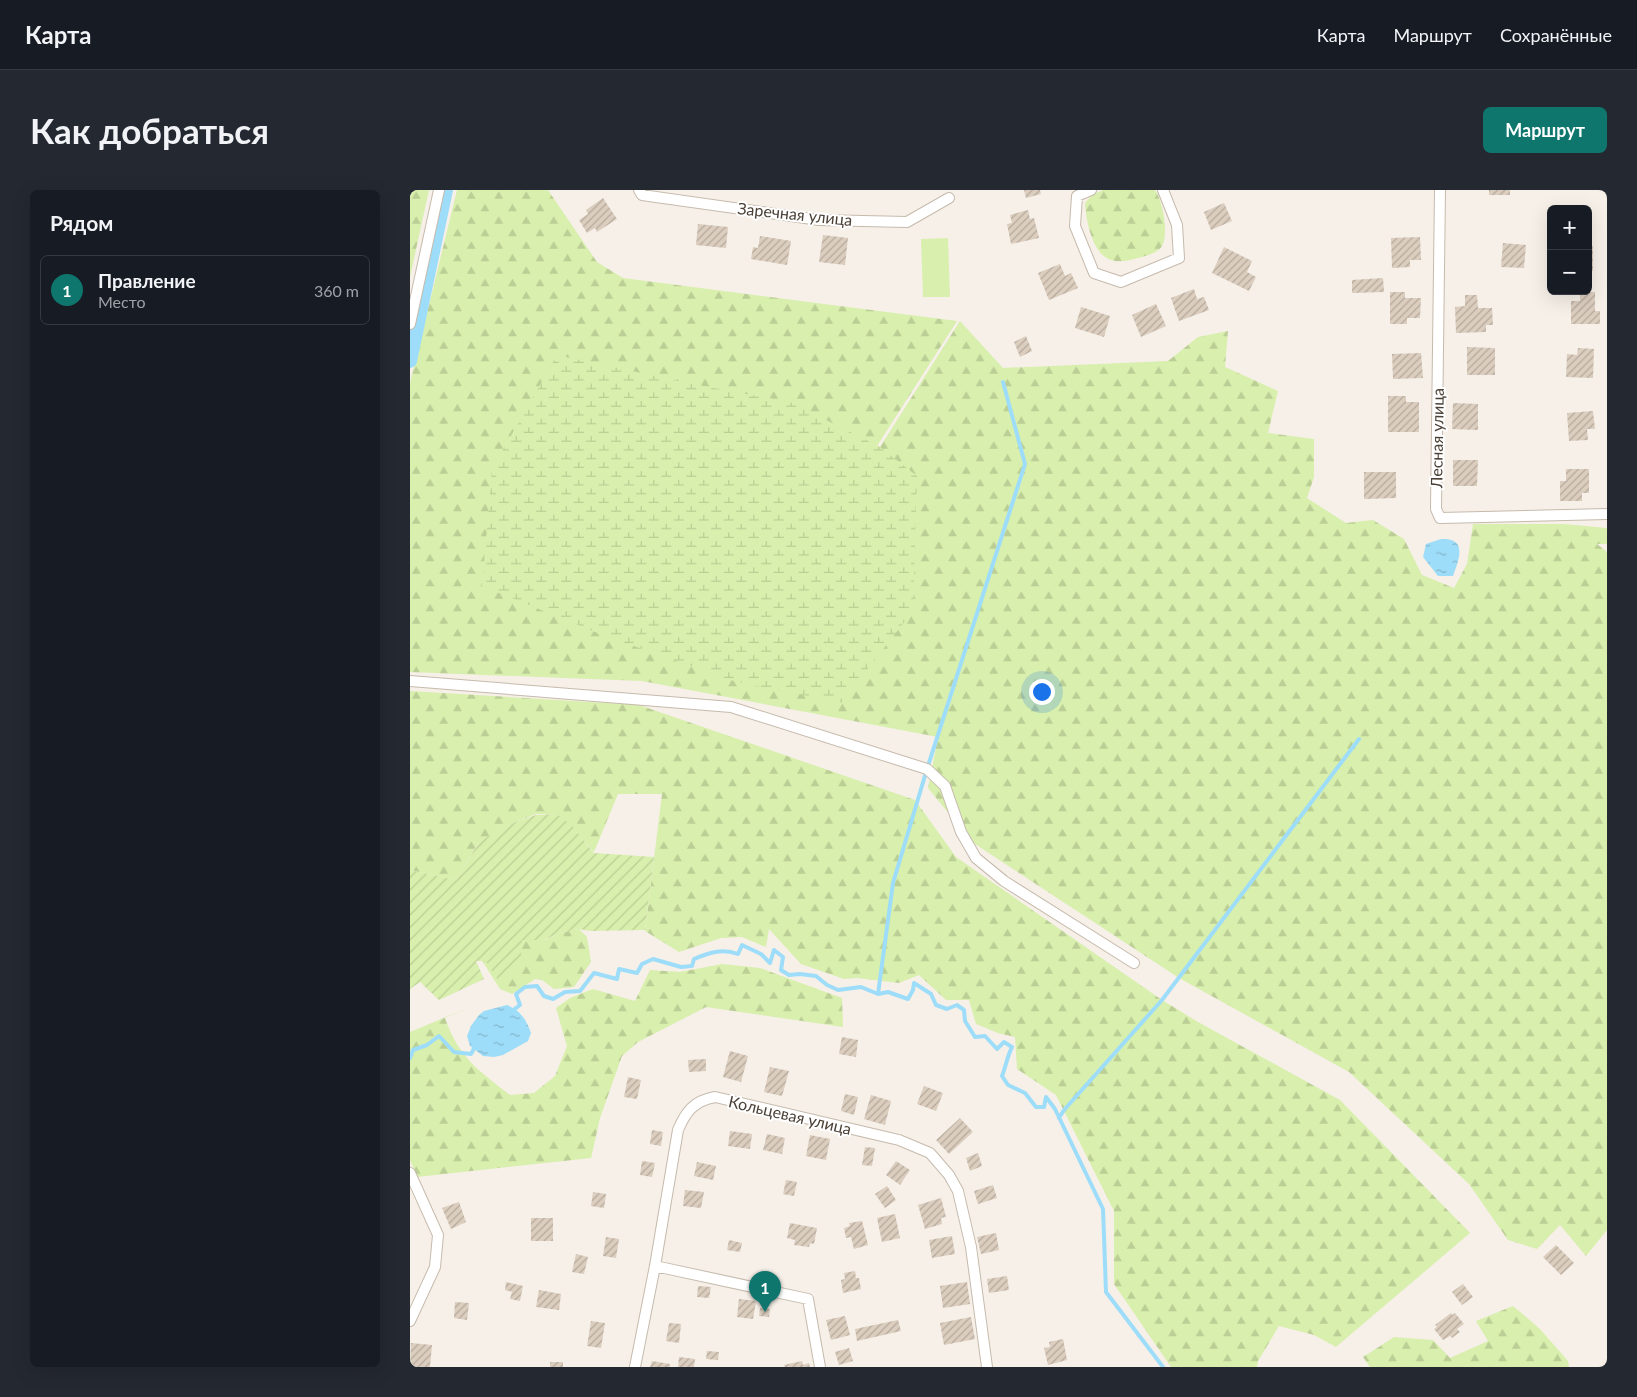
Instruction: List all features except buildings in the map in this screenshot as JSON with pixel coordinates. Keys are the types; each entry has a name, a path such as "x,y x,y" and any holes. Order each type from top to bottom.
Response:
{"street":[{"path":"410,324 439,190"},
{"name":"Заречная улица","path":"639,190 642,195 819,220 907,222 949,198"},
{"path":"1091,190 1078,196 1075,226 1094,273 1122,282 1179,258 1177,225 1163,190"},
{"name":"Лесная улица","path":"1440,190 1436,509 1440,518 1607,514"},
{"path":"410,681 731,707 928,769 945,786 961,832 976,858 1004,881 1134,963"},
{"name":"Кольцевая улица","path":"635,1367 655,1266 678,1130 684,1116 694,1105 704,1099 715,1097 899,1140 930,1153 949,1176 958,1191 971,1247 986,1367"},
{"path":"410,1173 438,1235 434,1267 410,1321"},
{"path":"655,1266 808,1299 820,1367"}],"green space":[{"path":"410,190 429,190 410,277"},
{"path":"457,190 548,190 597,262 623,278 957,321 877,446 811,537 880,447 960,321 1003,368 1168,361 1198,337 1228,331 1225,367 1278,391 1268,433 1314,439 1314,477 1307,498 1346,523 1373,520 1404,539 1422,575 1454,588 1467,564 1473,524 1564,524 1607,528 1607,544 1597,544 1607,552 1607,1230 1586,1256 1560,1225 1537,1249 1508,1240 1469,1184 1349,1072 1179,978 972,842 928,788 938,737 642,681 410,672 410,383"},
{"path":"1103,190 1155,190 1160,202 1165,226 1162,246 1148,255 1125,261 1114,261 1104,257 1091,236 1085,203 1092,195"},
{"path":"948,238 950,297 923,297 921,239"},
{"path":"557,355 698,385 790,402 880,447 917,476 913,611 841,703 734,681 605,636 482,586 492,469"},
{"path":"410,691 639,705 915,800 956,857 1162,1000 1198,1022 1340,1100 1470,1233 1336,1347 1314,1335 1279,1326 1258,1361 1257,1367 1171,1367 1114,1284 1114,1211 1056,1095 1017,1069 1015,1037 998,1033 976,1024 969,1000 946,1000 919,975 899,983 857,978 844,979 801,964 769,929 766,947 742,937 721,938 679,952 645,931 662,794 618,794 594,852 571,826 557,814 536,814 515,822 478,843 456,880 410,870"},
{"path":"557,814 572,826 594,853 654,857 645,930 590,931 579,929 559,933 544,940 522,940 521,956 517,967 501,985 486,961 476,961 484,979 439,1000 420,982 410,989 410,870 456,880 479,842 515,822 536,815"},
{"path":"579,929 587,937 591,962 574,987 554,989 542,980 535,979 512,994 500,989 474,948 522,940 545,940 559,933"},
{"path":"722,964 760,968 842,998 843,1027 706,1007 638,1042 622,1056 600,1118 591,1158 417,1177 410,1160 410,1032 475,1005 445,1018 463,1053 479,1070 510,1095 534,1093 555,1076 567,1046 556,1008 570,998 593,989 635,1001 650,970 680,972"},
{"path":"1513,1306 1540,1329 1568,1361 1569,1367 1370,1367 1363,1357 1394,1337 1433,1340 1450,1358 1488,1341 1476,1321"}],"water":[{"path":"1441,539 1450,539 1458,546 1459,557 1453,576 1438,576 1423,557 1426,544"},
{"path":"507,1005 519,1012 525,1019 531,1033 528,1041 503,1055 494,1057 483,1056 470,1046 467,1036 471,1026 484,1011"}],"waterway":[{"path":"410,361 446,190"},
{"path":"878,994 893,883 927,769 1025,464 1003,382"},
{"path":"1059,1118 1162,1000 1359,739"},
{"path":"512,1011 520,1005 516,994 525,987 537,986 544,996 553,999 565,992 580,991 594,973 617,979 619,969 637,973 642,964 653,959 681,967 692,966 694,959 710,953 726,951 738,954 742,945 761,954 770,963 774,950 783,957 781,970 789,975 816,976 827,985 838,990 861,987 878,994 888,992 908,999 913,990 914,983 931,994 936,1005 947,1009 957,1005 964,1010 965,1021 975,1037 985,1036 997,1049 1004,1042 1012,1047 1002,1076 1008,1085 1025,1093 1036,1107 1044,1107 1046,1097 1055,1109 1103,1209 1106,1292 1163,1367"},
{"path":"410,1058 413,1050 427,1045 439,1036 454,1052 471,1054 476,1045"}],"place":[{"name":"Правление","path":"765,1312"}]}
